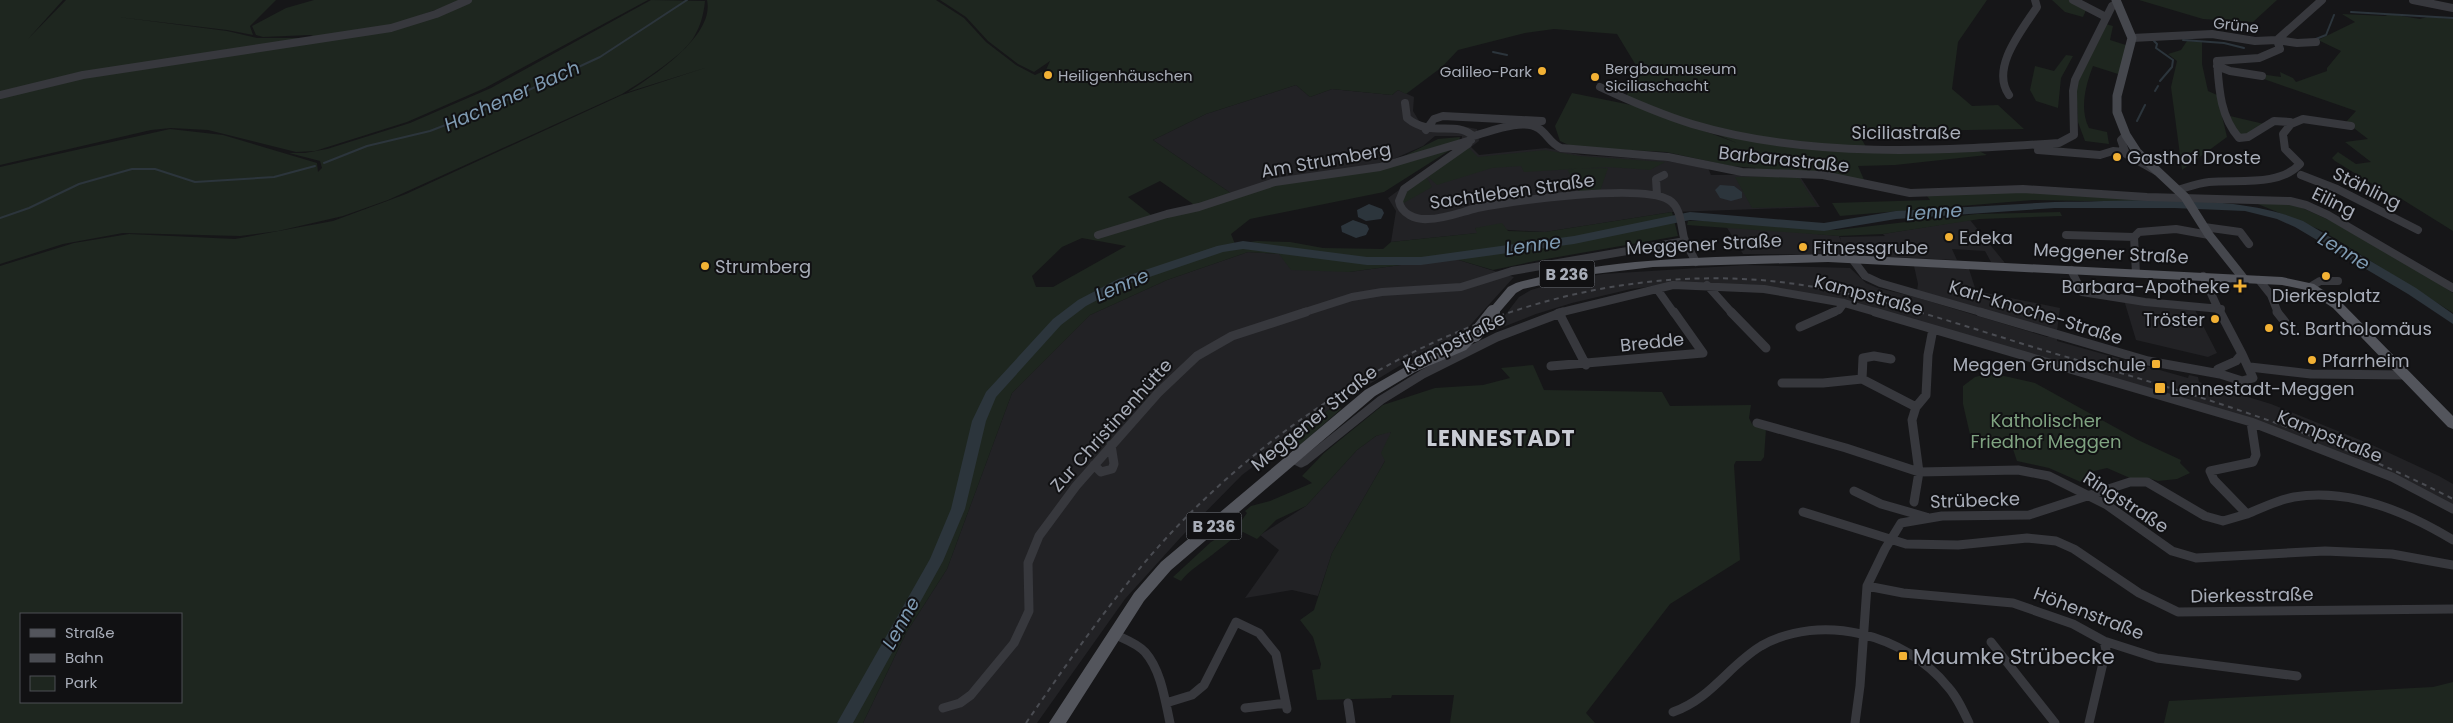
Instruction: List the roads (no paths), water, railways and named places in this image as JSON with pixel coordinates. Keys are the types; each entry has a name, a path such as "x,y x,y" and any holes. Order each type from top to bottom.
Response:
{"main road":[{"path":"2116,2 2132,38 2117,96 2117,112 2126,135 2137,152 2183,195 2204,228 2244,279"},
{"name":"Meggener Straße","path":"1114,634 1139,597 1166,566 1370,393 1411,368 1462,347 1475,335 1512,290 1530,282 1606,268 1789,258 2203,276 2296,283 2310,287 2337,305 2453,424"},
{"name":"B 236","path":"1057,723 1114,634"}],"street":[{"path":"0,96 84,75 391,28 436,14 468,0"},
{"path":"2009,95 2003,83 2008,57 2037,7 2035,0"},
{"path":"2073,0 2106,17"},
{"name":"Grüne","path":"2132,38 2212,34 2255,41 2277,40 2322,0"},
{"path":"2413,0 2453,8"},
{"name":"Siciliastraße","path":"1600,87 1645,108 1710,127 1763,139 1894,151 2059,143 2068,140 2074,135 2074,86 2106,17 2116,2"},
{"path":"2316,42 2297,43 2277,40 2280,49 2276,53 2260,58 2217,61 2223,105 2230,128 2239,138 2248,137 2274,121 2290,122 2303,118 2351,126"},
{"path":"2218,66 2230,71 2262,76"},
{"path":"1405,103 1407,118 1426,130 1437,117 1542,121"},
{"path":"2183,195 2201,183 2260,179 2297,174 2300,164 2285,149 2283,142 2283,134 2290,122"},
{"name":"Barbarastraße","path":"1426,130 1463,130 1472,138 1515,126 1531,125 1537,127 1551,143 1561,148 1668,157 1742,172 1823,175 1910,193 2006,189 2183,195"},
{"path":"2124,152 2121,140 2126,135"},
{"name":"Sachtleben Straße","path":"1472,138 1404,189 1398,199 1401,208 1418,219 1434,219 1474,209 1622,192 1657,194"},
{"name":"Am Strumberg","path":"1098,235 1167,214 1200,207 1274,182 1380,167 1472,138"},
{"path":"2038,150 2100,155 2113,151 2124,152 2139,163 2162,174"},
{"name":"Stähling","path":"2297,174 2396,222"},
{"name":"Stähling","path":"2297,174 2338,188 2418,230"},
{"path":"1664,175 1656,179 1657,194 1670,200 1678,211 1685,239 1696,262"},
{"name":"Eiling","path":"2183,195 2282,200 2306,205 2342,223 2453,288"},
{"path":"2066,235 2134,237 2144,231 2204,228 2240,232 2250,244"},
{"path":"2134,237 2135,256 2133,264 2136,273"},
{"name":"Zur Christinenhütte","path":"943,708 960,703 971,695 1021,630 1030,604 1026,569 1028,558 1042,531 1111,445 1182,368 1214,345 1254,328 1366,294 1429,291 1461,287 1512,271 1685,239"},
{"name":"Karl-Knoche-Straße","path":"1853,260 1865,276 1880,283 2148,362 2220,374 2248,381 2253,378 2250,367"},
{"path":"2071,270 2082,292 2144,302 2220,309"},
{"path":"2203,276 2230,334 2250,367 2311,374 2406,375"},
{"path":"2259,280 2271,295 2279,316 2285,322"},
{"path":"2310,287 2320,282 2338,280"},
{"path":"1707,284 1716,297 1766,348"},
{"name":"Kampstraße","path":"1293,458 1301,463 1305,461 1361,414 1423,374 1497,337 1559,312 1657,288 1673,285 1707,284 1764,289 1844,303 2251,422 2392,478 2453,509"},
{"name":"Bredde","path":"1551,366 1586,365 1703,354 1657,288"},
{"path":"1800,327 1838,310 1844,303"},
{"path":"1559,312 1586,365"},
{"path":"1914,502 1919,472 1912,420 1916,407 1926,395 1928,355 1933,328"},
{"path":"2220,374 2218,369 2236,361 2242,354"},
{"path":"1862,379 1863,358 1874,356 1891,359"},
{"path":"1782,383 1823,383 1862,379 1916,407"},
{"path":"2251,422 2256,455 2253,462 2210,471 2214,480 2247,514 2291,498 2311,495 2334,497 2388,508 2410,516 2453,540"},
{"name":"Ringstraße","path":"1757,423 1846,448 1919,472 2018,470 2049,476 2125,517 2165,547 2185,556 2196,558 2325,551 2392,554 2453,564"},
{"path":"1094,465 1102,472 1112,469 1111,445"},
{"name":"Strübecke","path":"1855,723 1867,586 1901,523 1929,518 2029,515 2130,482 2147,482 2205,516 2223,521 2247,514"},
{"path":"1854,491 1881,504 1929,518"},
{"name":"Dierkesstraße","path":"1803,512 1852,529 1906,544 1978,544 2027,538 2056,541 2074,549 2139,593 2178,612 2453,609"},
{"name":"Höhenstraße","path":"1867,586 1903,593 2013,603 2073,624 2104,642 2157,658 2297,676"},
{"path":"1166,703 1188,698 1198,692 1204,685 1236,622 1259,633 1276,654 1286,706 1245,708"},
{"path":"1673,712 1694,705 1749,655 1778,637 1792,632 1818,628 1834,629 1890,644 1926,666 1952,690 1969,723"},
{"path":"1114,634 1144,652 1166,703 1170,723"},
{"path":"1991,642 2054,723"},
{"path":"2088,723 2106,650 2104,642"},
{"path":"1348,703 1351,723"}],"waterway":[{"name":"Hachener Bach","path":"324,163 367,146 430,131 492,107 600,57 687,0"},
{"path":"2351,12 2453,18"},
{"path":"2316,39 2326,35 2334,15"},
{"path":"2183,40 2224,43 2244,48"},
{"path":"2154,41 2157,44 2156,48 2173,60 2172,67 2160,81"},
{"path":"1493,52 1507,55"},
{"path":"2155,91 2158,86"},
{"path":"2137,121 2145,105"},
{"name":"Hachener Bach","path":"0,218 29,208 79,184 132,169 155,169 195,182 274,177 315,166"},
{"name":"Lenne","path":"845,723 936,561 958,509 979,421 991,395 1057,322 1082,303 1122,282 1221,249 1243,245 1367,261 1421,261 1574,240 1690,216 1824,227 1896,215 1984,208 2055,205 2174,205 2245,208 2280,216 2299,224 2412,291 2453,320"}],"railway":[{"path":"1026,723 1077,650 1150,556 1229,476 1294,424 1364,379 1438,341 1515,311 1595,290 1677,279 1760,280 1797,284 1872,299 2257,416 2355,454 2453,499"}],"place":[{"name":"Galileo-Park","path":"1542,71"},
{"name":"Heiligenhäuschen","path":"1048,75"},
{"name":"Bergbaumuseum Siciliaschacht","path":"1595,77"},
{"name":"Gasthof Droste","path":"2117,157"},
{"name":"Edeka","path":"1949,237"},
{"name":"Fitnessgrube","path":"1803,247"},
{"name":"Strumberg","path":"705,266"},
{"name":"Dierkesplatz","path":"2326,276"},
{"name":"Barbara-Apotheke","path":"2240,286"},
{"name":"Tröster","path":"2215,319"},
{"name":"St. Bartholomäus","path":"2269,328"},
{"name":"Pfarrheim","path":"2312,360"},
{"name":"Meggen Grundschule","path":"2156,364"},
{"name":"Lennestadt-Meggen","path":"2160,388"},
{"name":"Maumke Strübecke","path":"1903,656"}],"district":[{"name":"LENNESTADT","path":"1501,438"}],"park label":[{"name":"Katholischer Friedhof Meggen","path":"2046,430"}]}
